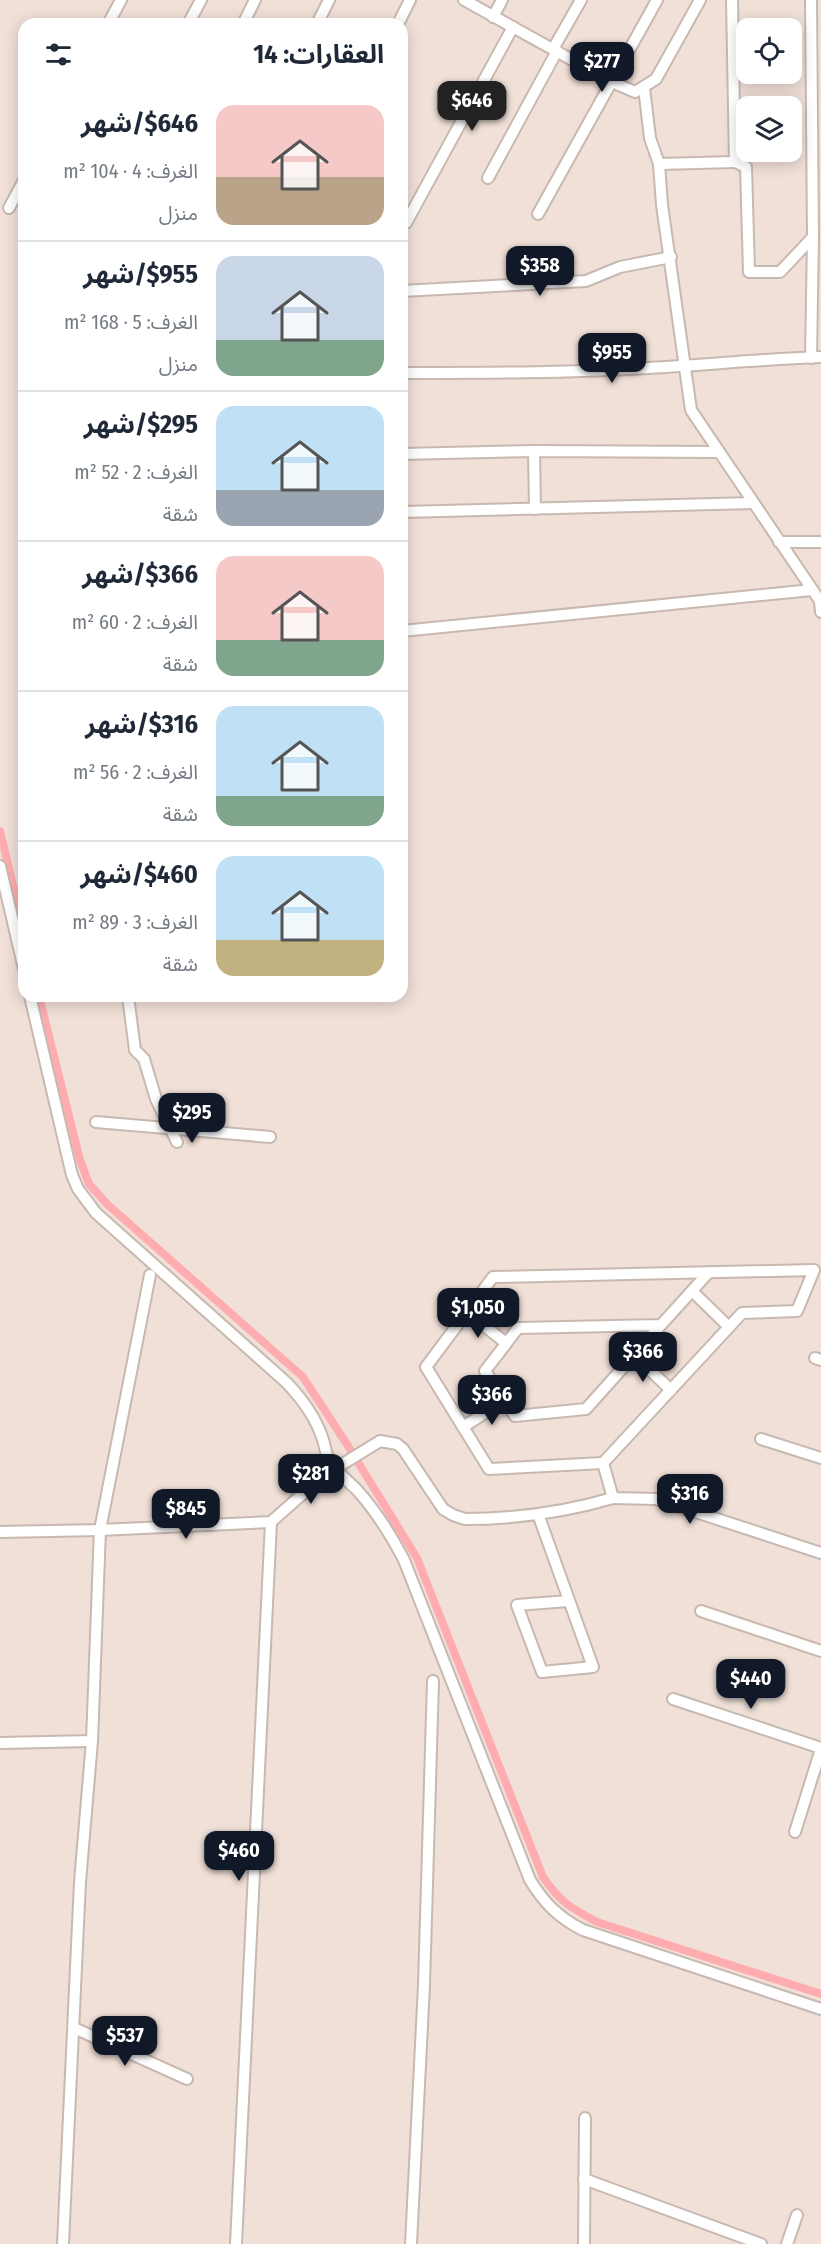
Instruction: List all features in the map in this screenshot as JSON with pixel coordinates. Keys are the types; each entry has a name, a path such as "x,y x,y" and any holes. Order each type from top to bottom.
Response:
{"street":[{"path":"111,18 121,0"},
{"path":"191,18 201,0"},
{"path":"246,18 255,0"},
{"path":"320,18 329,0"},
{"path":"401,18 410,0"},
{"path":"464,0 612,82 635,92 656,79 700,0"},
{"path":"493,16 502,0"},
{"path":"488,178 580,0"},
{"path":"538,214 657,0"},
{"path":"732,0 735,162"},
{"path":"408,373 649,368 816,358 813,237 817,207 816,86 811,0"},
{"path":"408,219 513,27"},
{"path":"644,88 650,138 659,164 662,205 691,410 820,601 821,607"},
{"path":"659,164 735,162 746,167 749,272 780,272 813,237"},
{"path":"9,208 18,191"},
{"path":"408,291 586,281 620,267 671,257"},
{"path":"408,454 534,451 718,452"},
{"path":"534,451 535,509"},
{"path":"408,512 753,503"},
{"path":"779,542 821,542"},
{"path":"408,631 812,590"},
{"path":"0,866 18,943"},
{"path":"31,1002 72,1175 86,1202 298,1394 316,1422 328,1458 338,1466 340,1475 372,1508 404,1560 530,1880 540,1896 560,1916 583,1930 821,2009"},
{"path":"129,1002 135,1050 144,1059 156,1099 177,1142"},
{"path":"96,1122 270,1137"},
{"path":"814,1270 797,1311 742,1313 603,1463 489,1469 426,1367 493,1277 709,1272 814,1270"},
{"path":"662,1325 518,1328 485,1371 515,1416 586,1409 662,1325 709,1272"},
{"path":"63,2244 80,1882 92,1741 100,1530 150,1275"},
{"path":"692,1291 729,1327"},
{"path":"467,1312 506,1343"},
{"path":"634,1355 671,1390"},
{"path":"463,1427 505,1400"},
{"path":"761,1439 821,1458"},
{"path":"0,1532 270,1522 338,1466 380,1441 389,1441 403,1449 435,1500 453,1515 477,1519 538,1514 576,1508 613,1498 656,1499 821,1553"},
{"path":"603,1463 613,1498"},
{"path":"538,1514 593,1668 542,1672 517,1605 568,1601"},
{"path":"236,2244 270,1522"},
{"path":"701,1611 821,1651"},
{"path":"411,2244 424,1985 433,1681"},
{"path":"673,1700 821,1749 795,1832"},
{"path":"0,1743 92,1741"},
{"path":"74,2028 187,2079"},
{"path":"584,2244 585,2118"},
{"path":"584,2179 761,2244"},
{"path":"787,2244 797,2215"}],"waterway":[{"path":"0,831 18,907"},
{"path":"40,1002 80,1160 89,1184 107,1204 303,1377 417,1558 543,1877 549,1886 567,1904 597,1922 821,1994"}]}
